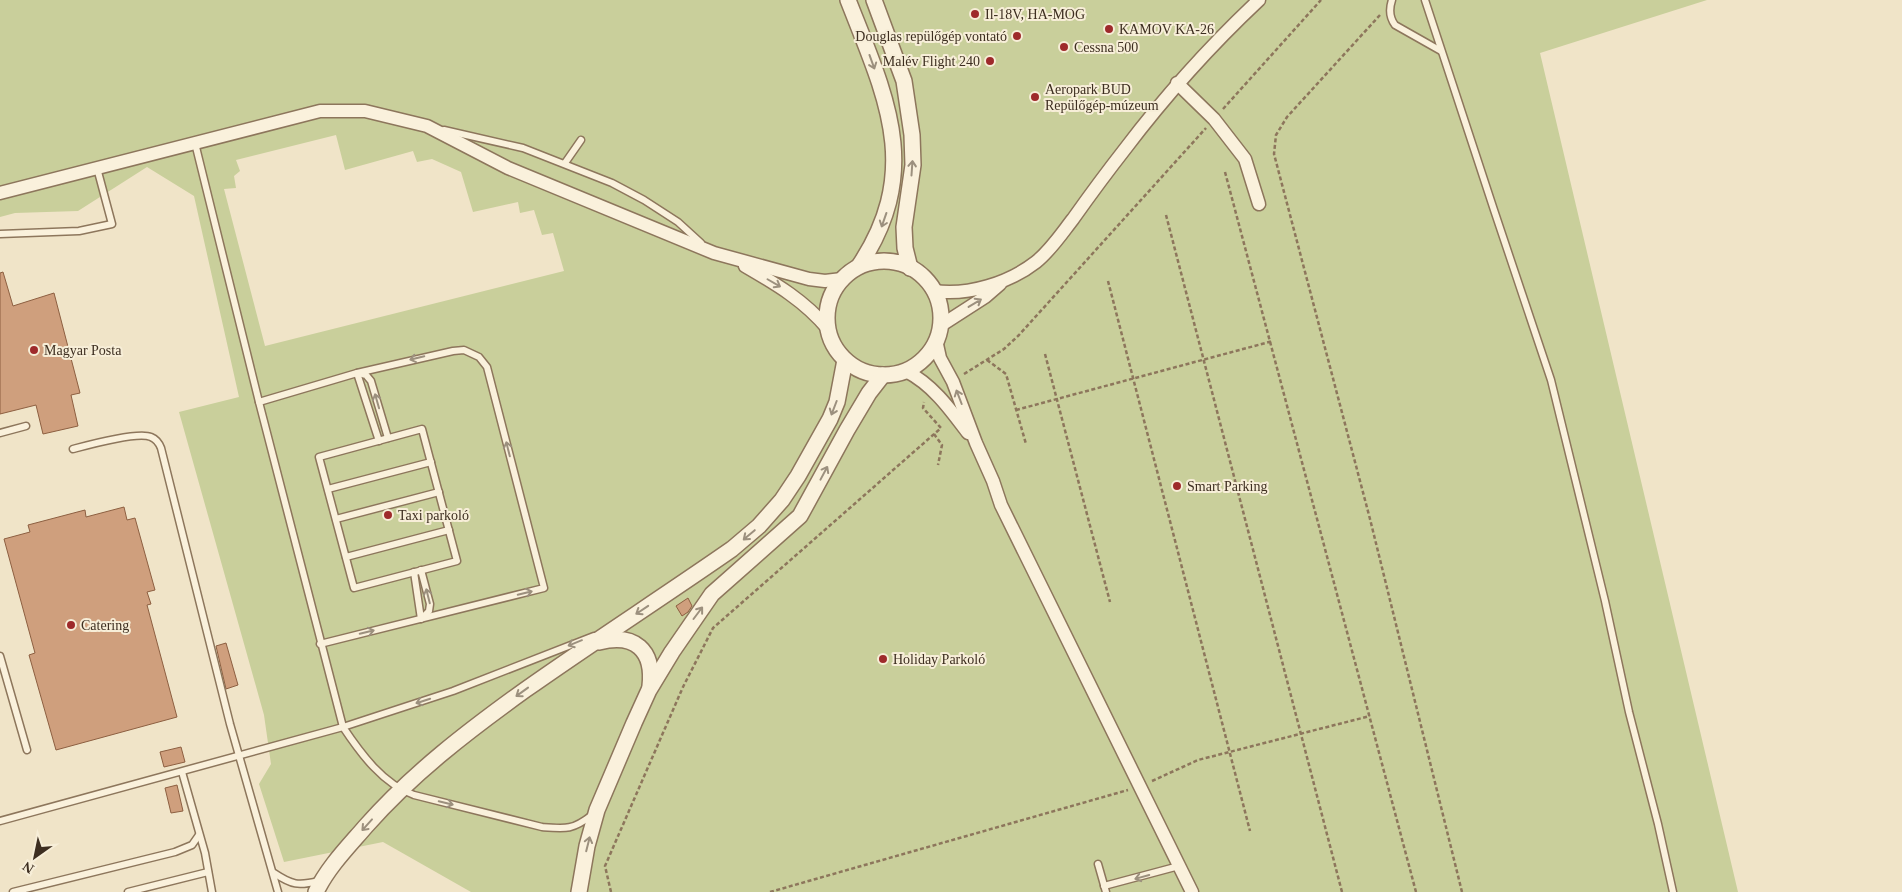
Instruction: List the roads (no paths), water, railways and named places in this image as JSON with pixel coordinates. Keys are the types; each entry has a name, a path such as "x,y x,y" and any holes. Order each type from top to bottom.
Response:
{"street":[{"path":"848,0 885,97 894,140 895,170 886,216 873,246 859,266 842,279 835,288 827,307 828,329 834,346 845,360 867,373 883,375 906,371 924,359 938,333 1008,278"},
{"path":"874,0 904,81 909,116 913,165 904,227 905,248 910,268"},
{"path":"934,291 950,293 968,292 1008,278 1035,263 1046,253 1177,83 1225,32 1259,0"},
{"path":"1177,83 1214,119 1245,159 1259,204"},
{"path":"0,193 320,111 365,111 427,126 508,168 732,259 809,279 842,279"},
{"path":"732,259 789,293 805,305 828,329"},
{"path":"859,266 885,261 894,262 910,268 924,278 934,291 940,308 938,333 940,358 953,382 976,443 993,480 1001,506 1192,892"},
{"path":"319,886 345,850 400,790 443,752 480,722 591,644 732,549 759,526 782,500 798,476 830,419 837,402 845,360"},
{"path":"906,371 918,377 937,393 976,443"},
{"path":"579,892 587,846 597,810 650,690 685,631 712,594 800,516 846,430 883,375"},
{"path":"591,644 612,639 628,640 639,647 648,658 651,672 650,690"}],"lane":[{"path":"1425,1 1552,380 1673,892"},
{"path":"1391,3 1391,20 1395,25 1441,51"},
{"path":"427,126 524,148 612,183 644,200 678,222 697,240 714,252"},
{"path":"565,163 581,140"},
{"path":"196,143 259,402 343,727 388,781 400,790 414,795 542,827 562,829 578,826 597,810"},
{"path":"0,234 78,232 112,224 97,168"},
{"path":"259,402 357,373 453,350 464,350 479,357 488,367 544,588 320,644"},
{"path":"357,373 366,375 371,381 388,438"},
{"path":"357,373 379,441"},
{"path":"0,433 26,426"},
{"path":"422,429 457,561 354,588 319,457 379,441 422,429"},
{"path":"73,449 121,438 147,436 158,442 162,448 239,755 278,892"},
{"path":"328,489 431,462"},
{"path":"336,519 439,492"},
{"path":"346,558 449,530"},
{"path":"421,570 430,604 429,611 421,619"},
{"path":"414,572 421,619"},
{"path":"0,821 343,727 453,691 620,625"},
{"path":"0,656 27,750"},
{"path":"182,772 212,892"},
{"path":"13,892 175,852 192,844 199,835"},
{"path":"1098,864 1105,889 1179,866"},
{"path":"128,892 208,872"},
{"path":"274,873 286,881 297,885 319,886"}],"place":[{"name":"Il-18V, HA-MOG","path":"975,14"},
{"name":"KAMOV KA-26","path":"1109,29"},
{"name":"Douglas repülőgép vontató","path":"1017,36"},
{"name":"Cessna 500","path":"1064,47"},
{"name":"Malév Flight 240","path":"990,61"},
{"name":"Aeropark BUD Repülőgép-múzeum","path":"1035,97"},
{"name":"Magyar Posta","path":"34,350"},
{"name":"Smart Parking","path":"1177,486"},
{"name":"Taxi parkoló","path":"388,515"},
{"name":"Catering","path":"71,625"},
{"name":"Holiday Parkoló","path":"883,659"}]}
